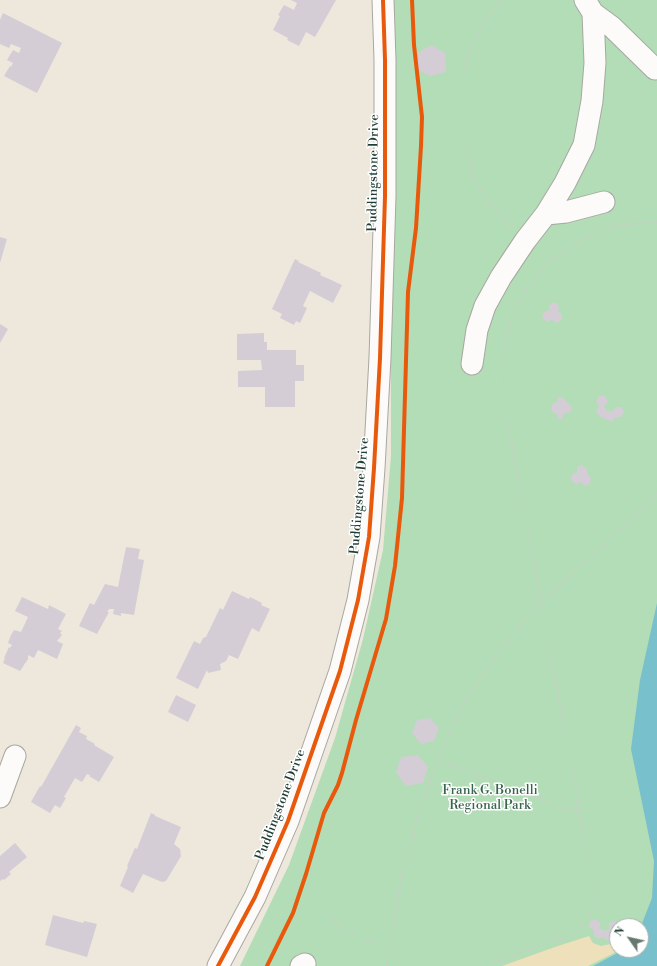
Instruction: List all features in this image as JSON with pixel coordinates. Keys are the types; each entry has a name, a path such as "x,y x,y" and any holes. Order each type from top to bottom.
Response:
{"street":[{"name":"Puddingstone Drive","path":"218,966 255,897 288,821 340,671 361,584 369,537 380,358 384,196 385,60 383,0"},
{"path":"472,364 477,330 485,306 501,277 525,241 546,214 565,183 584,145 592,101 594,63 589,6"},
{"path":"589,6 655,69"},
{"path":"546,214 566,212 604,202"},
{"path":"0,797 15,756"}],"path":[{"path":"502,0 486,20 474,42 462,77 461,120 466,149 474,180 488,202 525,241"},
{"path":"487,966 516,954 579,932 597,904 505,408 501,369 509,323 524,292 550,260 588,236 616,226 644,222 657,223"},
{"path":"387,966 401,880 419,812 437,760 464,703 501,648 541,602 657,495"},
{"path":"437,760 567,809 580,812"},
{"path":"327,914 343,930 389,948"}],"green space":[{"name":"Frank G. Bonelli Regional Park","path":"390,0 657,0 657,966 240,966 289,865 335,738 363,639 383,550 391,456"}],"sand":[{"path":"589,936 593,943 601,946 609,944 609,956 588,966 502,966"}],"water":[{"path":"657,603 657,966 593,966 609,957 649,958 649,918 644,918 652,898 654,861 631,749 640,680"}],"building":[{"path":"291,0 336,0 315,37 306,32 299,46 273,30 280,16 278,15 284,5 294,10 297,3"},
{"path":"3,13 62,43 37,93 4,76 13,63 7,60 13,50 19,53 21,48 11,44 9,48 0,44 0,20"},
{"path":"431,45 445,53 446,72 430,76 418,70 418,53"},
{"path":"0,237 7,239 0,263"},
{"path":"295,259 299,261 298,262 321,273 320,275 342,285 333,303 310,291 303,306 307,308 300,323 296,321 294,325 280,318 282,314 272,309"},
{"path":"555,302 559,306 558,312 562,314 562,319 558,323 552,320 547,322 542,318 544,312 549,310 549,305"},
{"path":"0,324 8,329 0,343"},
{"path":"264,333 264,342 267,342 267,350 296,350 296,365 304,365 304,381 295,381 295,407 265,407 265,387 238,387 238,371 262,370 261,360 237,360 237,334"},
{"path":"599,396 605,396 608,402 604,406 607,411 613,411 615,407 622,407 624,412 621,417 615,417 612,422 599,416 596,411 599,406 596,401"},
{"path":"558,397 562,397 572,407 571,412 564,413 562,419 559,419 557,414 554,414 551,410 552,404 557,402"},
{"path":"582,465 587,469 587,474 591,478 590,484 585,486 581,482 576,484 571,480 572,474 577,473 577,467"},
{"path":"126,547 140,549 138,559 144,560 134,615 121,613 121,616 113,614 114,609 109,609 107,612 109,612 97,634 79,626 90,603 94,605 105,584 118,587"},
{"path":"232,591 249,599 250,597 262,603 261,605 270,609 259,632 252,628 238,659 229,655 226,661 220,664 221,670 208,673 207,670 198,689 176,678 194,641 200,644 203,638 206,637 220,608 223,610"},
{"path":"22,597 48,609 49,605 66,614 58,629 62,631 60,633 62,635 57,641 63,644 57,659 38,650 34,658 28,655 28,659 20,671 3,663 9,647 10,648 12,645 8,643 11,635 14,630 21,632 28,617 15,611"},
{"path":"176,695 196,705 188,722 168,712"},
{"path":"430,718 439,728 434,741 421,744 412,733 417,720"},
{"path":"76,725 81,728 79,732 87,736 86,739 114,757 99,782 87,774 82,782 75,778 64,797 66,798 60,808 55,805 50,813 31,802"},
{"path":"418,755 428,767 423,783 406,786 396,773 401,757"},
{"path":"151,813 181,827 174,844 180,849 181,856 166,881 162,882 143,874 133,893 120,886 128,867 127,866 135,848 137,849"},
{"path":"15,843 27,857 9,872 11,874 4,880 3,879 0,881 0,856"},
{"path":"53,915 83,923 84,921 97,924 87,957 45,945"},
{"path":"595,919 601,923 599,928 605,931 609,929 609,940 603,937 598,939 594,936 594,930 589,927 590,921"}],"cycle path":[{"path":"218,966 255,897 288,821 340,671 358,600 369,537 380,358 385,196 385,60 383,0"},
{"path":"267,966 293,913 324,813 338,785 342,773 386,619 395,566 402,498 408,292 416,228 422,117 414,45 412,0"}]}
